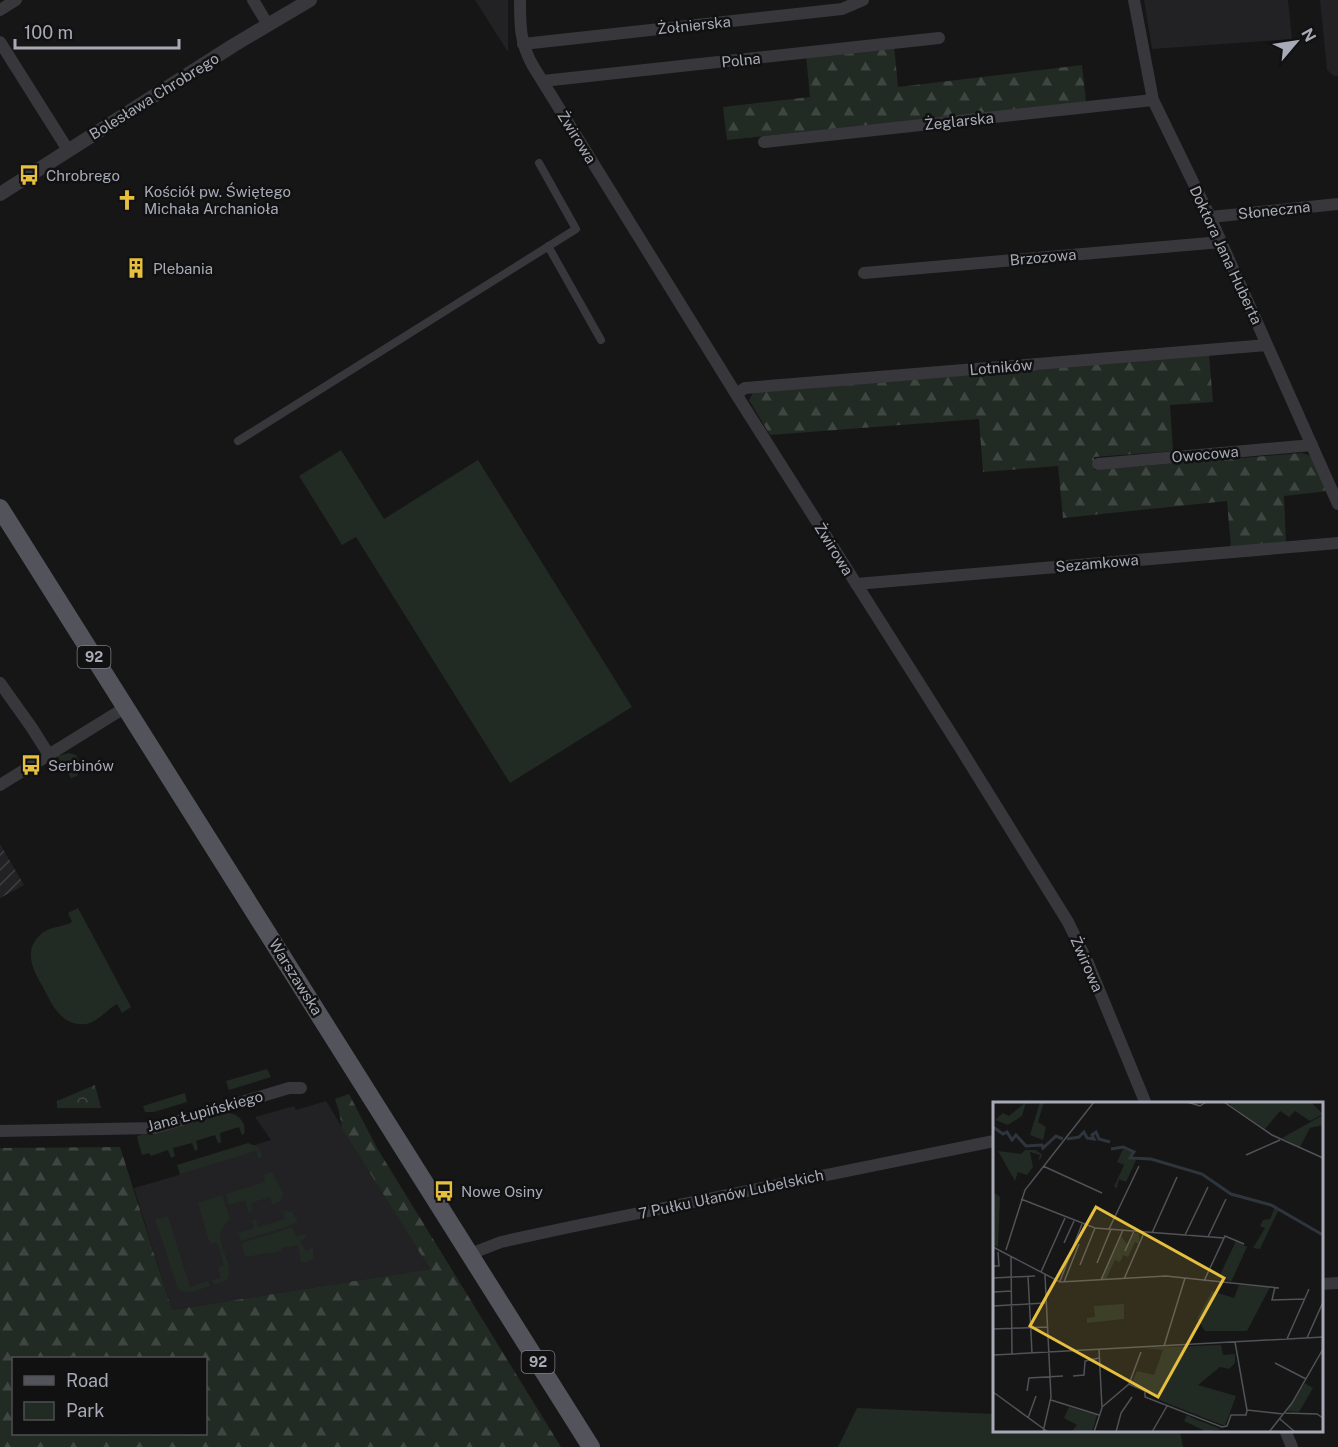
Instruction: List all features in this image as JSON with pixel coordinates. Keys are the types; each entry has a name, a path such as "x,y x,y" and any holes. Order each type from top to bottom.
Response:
{"main road":[{"name":"Warszawska","path":"0,508 591,1447"}],"street":[{"path":"0,10 16,0"},
{"path":"253,0 268,25"},
{"name":"Bolesława Chrobrego","path":"0,194 310,0"},
{"name":"Żwirowa","path":"520,0 523,44 531,61 736,394 1073,932 1145,1102"},
{"name":"Żołnierska","path":"523,44 842,9 863,0"},
{"name":"Doktora Jana Huberta","path":"1134,0 1153,100 1210,217 1338,504"},
{"name":"Polna","path":"543,81 939,38"},
{"path":"0,42 68,150"},
{"name":"Żeglarska","path":"764,142 1153,100"},
{"path":"238,441 576,229 539,163"},
{"name":"Słoneczna","path":"1210,217 1338,204"},
{"name":"Brzozowa","path":"864,273 1221,242"},
{"path":"548,246 601,340"},
{"name":"Lotników","path":"736,394 745,388 1267,345"},
{"name":"Owocowa","path":"1098,464 1312,445"},
{"name":"Sezamkowa","path":"856,584 1338,543"},
{"path":"0,683 49,754"},
{"path":"0,785 126,707"},
{"name":"Jana Łupińskiego","path":"0,1131 155,1128 289,1088 302,1088"},
{"name":"7 Pułku Ułanów Lubelskich","path":"470,1254 501,1242 570,1227 993,1141"},
{"path":"1323,1284 1338,1283"},
{"path":"1285,1432 1292,1447"}],"shaded area":[{"path":"475,0 508,0 508,52"},
{"path":"1144,0 1288,0 1292,39 1152,49"},
{"path":"1320,0 1338,0 1338,76 1334,76 1327,70"},
{"path":"0,844 24,885 0,898"},
{"path":"326,1101 430,1269 172,1310 134,1188 179,1175 181,1173 179,1168 271,1140 255,1117 294,1106 296,1110"}],"green space":[{"path":"894,45 898,87 1082,65 1086,102 727,140 723,107 810,97 806,55"},
{"path":"1209,355 1213,402 1170,405 1173,451 1094,457 1094,470 1302,453 1311,456 1328,491 1284,496 1286,543 1231,548 1227,501 1063,518 1058,466 983,472 979,419 770,435 749,400 753,393"},
{"path":"341,450 384,519 478,460 632,707 510,783 356,537 342,545 299,476"},
{"path":"69,753 76,755 82,766 77,776 71,778 57,756"},
{"path":"78,908 131,1007 122,1013 117,1004 94,1021 86,1024 70,1022 59,1013 36,975 31,955 34,942 39,936 46,930 72,922 68,913"},
{"path":"267,1069 271,1077 229,1090 226,1081"},
{"path":"95,1085 101,1108 57,1108 57,1101"},
{"path":"185,1093 187,1102 154,1112 145,1112 143,1106"},
{"path":"349,1094 377,1148 561,1447 0,1447 0,1148 120,1147 172,1310 430,1269 342,1128 335,1099"},
{"path":"228,1113 241,1119 244,1134 242,1135 239,1127 220,1133 221,1142 218,1143 215,1135 196,1141 198,1149 195,1151 192,1143 173,1148 175,1156 171,1158 168,1150 151,1156 149,1153 142,1155 138,1136 152,1135"},
{"path":"248,1143 258,1147 263,1157 258,1159 256,1151 180,1174 177,1165"},
{"path":"272,1172 283,1192 279,1202 272,1205 270,1197 251,1203 253,1211 249,1212 245,1200 228,1205 226,1194 265,1182 263,1175"},
{"path":"222,1195 230,1219 220,1235 229,1272 227,1280 214,1285 212,1280 221,1278 218,1268 224,1265 217,1242 210,1244 198,1203"},
{"path":"283,1211 292,1212 298,1222 241,1241 238,1233 254,1228 252,1220 256,1219 258,1227 285,1219"},
{"path":"168,1216 190,1287 208,1281 210,1286 190,1292 178,1289 155,1219"},
{"path":"292,1227 297,1237 306,1235 306,1238 300,1242 306,1251 313,1249 313,1259 301,1262 298,1245 282,1248 282,1251 245,1257 242,1243"},
{"path":"857,1408 993,1414 993,1432 1180,1432 1183,1447 838,1447"}],"place":[{"name":"Chrobrego","path":"29,175"},
{"name":"Kościół pw. Świętego Michała Archanioła","path":"127,200"},
{"name":"Plebania","path":"136,268"},
{"name":"Serbinów","path":"31,765"},
{"name":"Nowe Osiny","path":"444,1191"}]}
